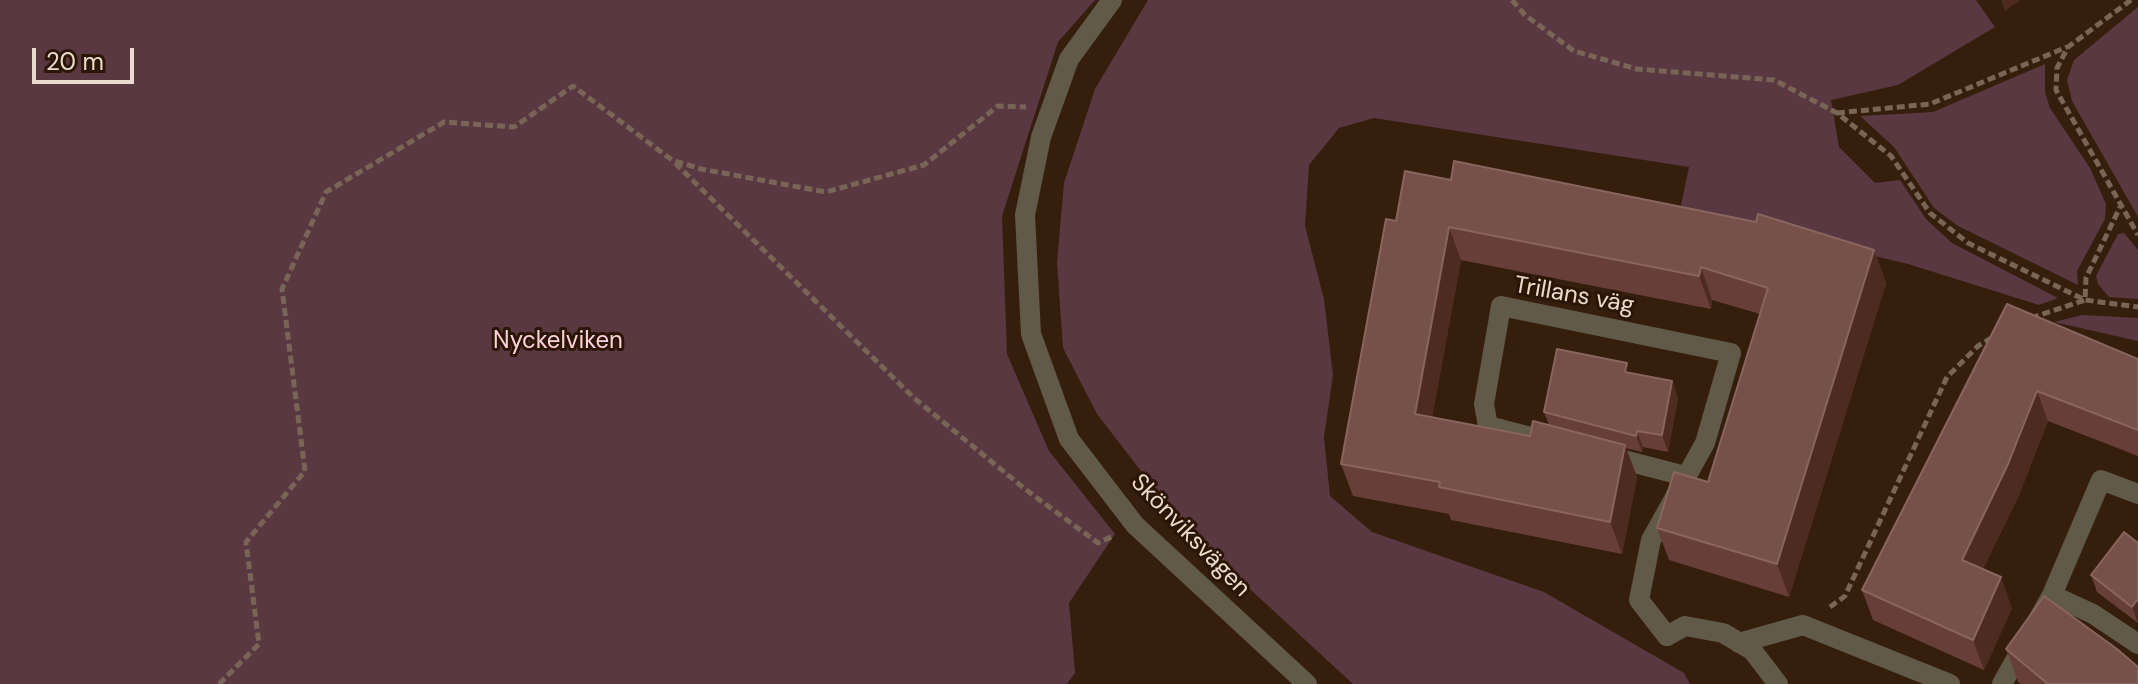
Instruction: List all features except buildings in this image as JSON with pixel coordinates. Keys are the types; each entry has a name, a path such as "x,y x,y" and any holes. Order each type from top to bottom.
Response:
{"street":[{"name":"Skönviksvägen","path":"1112,0 1069,59 1041,137 1025,215 1031,334 1069,439 1135,525 1307,684"},
{"name":"Trillans väg","path":"1564,445 1488,426 1484,404 1501,306 1731,353 1705,443 1651,540 1639,600 1667,636 1685,626 1723,633 1752,650 1778,684"},
{"path":"1594,453 1685,476"},
{"path":"2002,684 2052,595 2101,480 2138,494"},
{"path":"2052,595 2093,614 2138,644"},
{"path":"1739,643 1803,625 1950,684"}],"path":[{"path":"1512,0 1525,15 1574,51 1637,69 1774,80 1837,113 1891,156 1930,213 1968,243 2085,300 2138,307"},
{"path":"1837,113 1930,104 2068,47 2131,0"},
{"path":"2068,47 2057,68 2056,90 2138,235"},
{"path":"219,684 259,644 246,542 305,471 282,289 326,192 444,122 514,127 573,86 672,160 914,398 1025,489 1098,543 1135,525"},
{"path":"672,160 701,169 826,192 924,165 998,106 1052,108"},
{"path":"2085,300 2086,278 2120,207"},
{"path":"2025,320 2085,300"},
{"path":"1803,625 1845,596 1947,377 1978,346 2001,333"}],"green space":[{"name":"Nyckelviken","path":"0,0 1095,0 1058,42 1002,216 1007,354 1049,451 1115,534 1069,603 1075,673 1067,684 0,684"},
{"path":"1148,0 1976,0 1995,27 1898,85 1831,100 1839,147 1875,183 1900,180 1926,219 1952,243 2058,298 2039,305 1908,264 1680,210 1689,167 1374,118 1339,128 1309,165 1305,226 1324,299 1333,375 1324,437 1330,496 1372,532 1544,592 1684,673 1690,684 1353,684 1188,532 1097,414 1063,348 1057,262 1064,183 1095,89"},
{"path":"2138,7 2138,217 2072,101 2067,80 2074,60"},
{"path":"2045,64 2045,92 2050,108 2090,168 2106,204 2105,219 2077,271 2078,285 1958,226 1934,208 1894,147 1860,116 1933,112"},
{"path":"2124,233 2138,250 2138,299 2109,297 2098,284 2096,276 2118,234"},
{"path":"2082,315 2138,318 2138,341 2054,322"}]}
